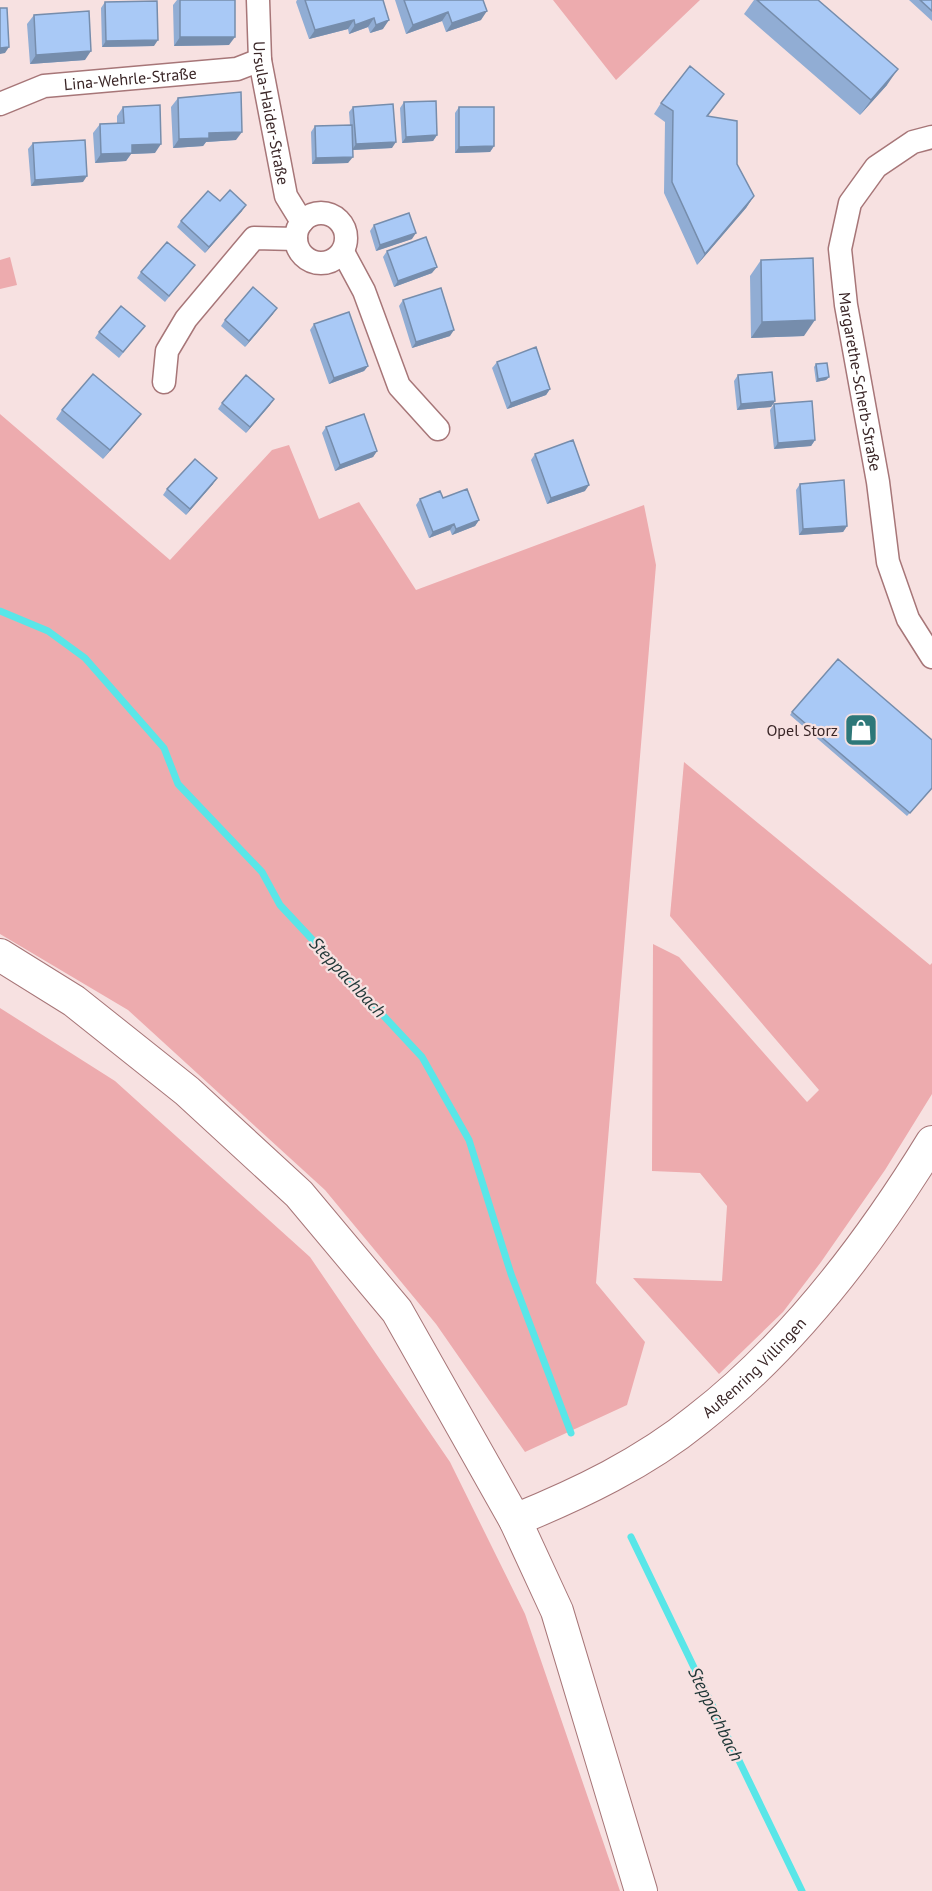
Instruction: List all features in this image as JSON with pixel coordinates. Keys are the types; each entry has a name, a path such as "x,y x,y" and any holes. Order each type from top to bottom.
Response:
{"street":[{"name":"Ursula-Haider-Straße","path":"258,0 260,60 286,196 299,230"},
{"name":"Lina-Wehrle-Straße","path":"0,104 44,86 237,69 260,60"},
{"name":"Margarethe-Scherb-Straße","path":"932,137 913,142 876,167 850,203 840,249 846,305 878,482 888,562 908,619 932,657"},
{"path":"343,252 330,261 315,262 302,254 299,230 308,217 324,213 340,220 347,235 343,252 364,291 399,386 438,429"},
{"path":"164,382 167,351 186,319 254,238 299,230"},
{"path":"0,955 74,1001 187,1091 299,1194 397,1311 515,1520 557,1611 641,1891"},
{"name":"Außenring Villingen","path":"515,1520 610,1477 698,1420 804,1319 860,1251 932,1142"}],"shaded area":[{"path":"553,0 700,0 616,80"},
{"path":"10,257 17,285 0,289 0,260"},
{"path":"0,414 170,560 272,450 289,445 319,519 359,502 416,590 644,505 656,565 596,1283 645,1342 627,1405 525,1452 436,1324 325,1190 128,1010 0,934"},
{"path":"684,762 930,965 932,963 932,1094 885,1170 783,1312 719,1374 633,1278 722,1281 727,1206 700,1173 652,1171 653,944 679,957 807,1102 819,1090 670,916"},
{"path":"0,1008 115,1081 310,1257 450,1462 525,1614 620,1891 0,1891"}],"building":[{"path":"180,0 235,0 235,37 180,37"},
{"path":"305,0 383,0 389,20 376,25 374,18 355,25 354,20 315,30"},
{"path":"404,0 483,0 487,11 452,23 448,12 413,25"},
{"path":"757,0 818,0 898,69 871,100"},
{"path":"920,0 932,0 932,11"},
{"path":"157,1 158,40 106,41 105,2"},
{"path":"0,8 7,8 9,47 0,48"},
{"path":"89,11 91,51 36,55 34,15"},
{"path":"690,66 724,94 707,116 737,121 737,164 754,196 705,254 672,182 673,111 661,103"},
{"path":"241,92 242,132 209,133 209,138 179,139 178,98"},
{"path":"436,101 437,135 406,137 404,102"},
{"path":"393,104 396,142 356,144 353,107"},
{"path":"160,105 161,144 132,145 132,153 101,154 100,124 124,123 123,107"},
{"path":"459,107 494,107 494,146 459,147"},
{"path":"352,125 353,157 316,158 315,126"},
{"path":"85,140 87,176 35,180 33,143"},
{"path":"230,190 246,205 209,247 181,221 208,191 220,201"},
{"path":"409,213 416,233 380,245 374,225"},
{"path":"426,237 437,267 398,281 387,251"},
{"path":"167,242 195,265 169,296 141,272"},
{"path":"813,258 815,320 762,322 761,260"},
{"path":"253,287 277,308 249,341 225,320"},
{"path":"441,288 454,330 416,342 403,300"},
{"path":"121,306 145,326 123,352 99,332"},
{"path":"349,312 368,366 334,378 314,324"},
{"path":"536,347 550,389 511,403 497,362"},
{"path":"827,363 829,377 818,379 816,364"},
{"path":"772,372 775,401 741,404 738,375"},
{"path":"93,374 141,414 110,450 62,410"},
{"path":"246,375 274,399 250,427 222,403"},
{"path":"812,401 815,440 778,443 774,404"},
{"path":"364,414 377,451 340,465 326,427"},
{"path":"573,440 589,485 551,498 535,454"},
{"path":"195,459 217,478 190,509 167,489"},
{"path":"844,480 847,526 803,529 800,484"},
{"path":"467,489 479,520 456,529 454,524 433,532 420,499 440,491 443,498"},
{"name":"Opel Storz","path":"838,659 932,740 932,788 910,813 792,712"}],"waterway":[{"name":"Steppachbach","path":"0,611 48,631 85,658 164,748 178,784 262,872 280,905 422,1057 469,1140 511,1274 571,1433"},
{"name":"Steppachbach","path":"631,1537 802,1891"}],"place":[{"name":"Opel Storz","path":"861,730"}]}
